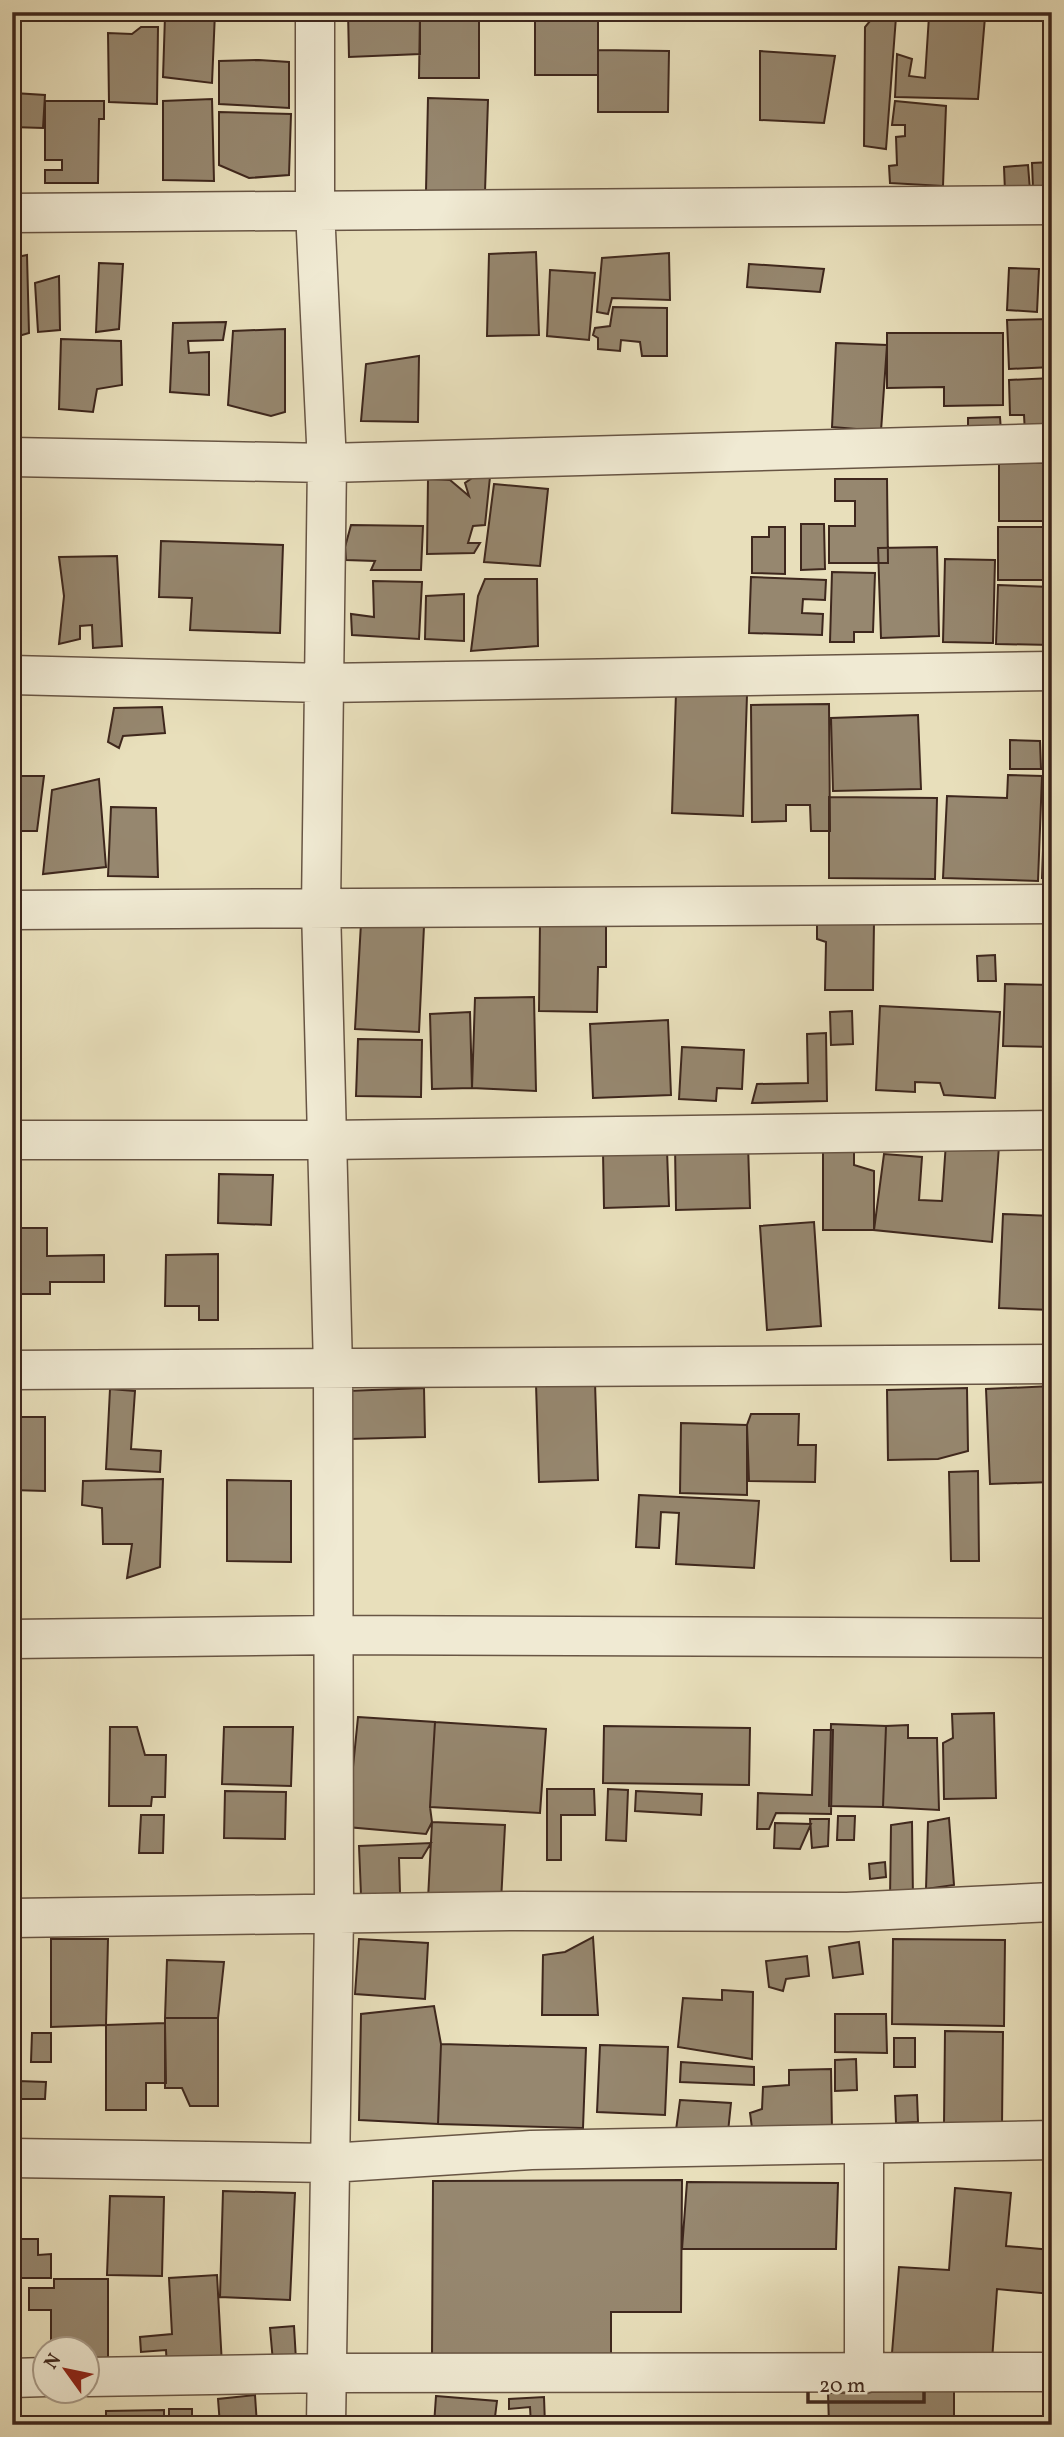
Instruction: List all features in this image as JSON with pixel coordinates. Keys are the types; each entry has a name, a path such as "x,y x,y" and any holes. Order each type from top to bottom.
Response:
{"street":[{"path":"316,12 315,210 327,463 321,908 333,1368 334,1914 326,2425"},
{"path":"12,213 1052,205"},
{"path":"12,457 327,463 1052,443"},
{"path":"12,675 323,683 1052,671"},
{"path":"12,910 1052,904"},
{"path":"12,1140 327,1140 1052,1130"},
{"path":"12,1370 1052,1364"},
{"path":"12,1639 334,1635 1052,1639"},
{"path":"12,1918 515,1912 847,1912 1052,1902"},
{"path":"12,2158 330,2164 531,2150 1052,2140"},
{"path":"864,2145 864,2374"},
{"path":"102,2377 1052,2372"},
{"path":"12,2378 32,2377"}],"building":[{"path":"189,12 215,12 212,83 163,77 165,16 189,16"},
{"path":"348,12 420,12 420,54 349,57"},
{"path":"420,12 479,12 479,78 419,78"},
{"path":"535,12 598,12 598,75 535,75"},
{"path":"874,16 896,17 886,149 864,146 865,27"},
{"path":"929,16 985,17 978,99 895,97 897,54 912,59 909,76 925,78"},
{"path":"141,27 158,27 157,104 109,102 108,33 132,34"},
{"path":"598,50 669,51 668,112 598,112"},
{"path":"760,51 835,56 824,123 760,120"},
{"path":"219,61 289,62 289,108 219,104"},
{"path":"12,82 14,93 45,95 43,128 12,127"},
{"path":"428,98 488,100 485,192 426,191"},
{"path":"212,99 214,181 163,180 163,101"},
{"path":"45,101 104,101 104,119 99,119 98,183 45,183 45,170 62,170 62,160 45,160"},
{"path":"895,101 946,106 943,186 890,183 889,166 897,165 896,137 905,136 905,125 892,125"},
{"path":"219,112 291,114 289,175 249,178 219,165"},
{"path":"1043,131 1052,131 1052,154 1045,154"},
{"path":"1052,162 1052,188 1033,189 1032,163"},
{"path":"1028,165 1030,190 1005,192 1004,167"},
{"path":"1052,251 1052,309 1046,309 1044,252"},
{"path":"536,252 539,335 487,336 489,254"},
{"path":"669,253 670,300 612,298 608,314 597,312 602,258"},
{"path":"27,255 29,333 12,338 12,258"},
{"path":"99,263 123,264 119,329 96,332"},
{"path":"749,264 824,269 820,292 747,287"},
{"path":"1009,268 1039,269 1037,312 1007,310"},
{"path":"550,270 595,273 589,340 547,336"},
{"path":"59,276 60,330 38,332 35,283"},
{"path":"613,307 667,308 667,356 642,356 640,342 621,340 620,351 598,349 598,338 593,335 595,328 610,326"},
{"path":"1052,319 1052,367 1009,369 1007,320"},
{"path":"226,322 223,340 188,341 189,353 209,352 209,395 170,392 173,323"},
{"path":"285,329 285,412 271,416 228,405 233,331"},
{"path":"887,333 1003,333 1003,405 944,406 944,387 887,388"},
{"path":"61,339 121,341 122,385 97,389 93,412 59,409"},
{"path":"836,343 887,345 881,431 832,427"},
{"path":"419,356 418,422 361,421 366,364"},
{"path":"1052,378 1052,432 1025,433 1024,415 1010,415 1009,380"},
{"path":"1000,417 1001,431 968,432 968,418"},
{"path":"999,463 1052,463 1052,521 999,521"},
{"path":"475,476 490,477 485,525 473,526 468,543 480,543 474,553 427,554 428,479 450,480 469,496 465,483"},
{"path":"835,479 887,479 888,563 829,563 829,526 855,526 855,501 835,501"},
{"path":"494,484 548,489 540,566 484,562"},
{"path":"801,524 824,524 825,569 801,570"},
{"path":"351,525 423,526 421,570 371,570 375,561 346,560 345,547"},
{"path":"769,527 785,527 785,574 752,573 752,537 769,537"},
{"path":"998,527 1052,527 1052,580 998,580"},
{"path":"161,541 283,545 280,633 190,630 192,598 159,597"},
{"path":"937,547 939,636 881,638 878,548"},
{"path":"117,556 122,646 93,648 92,625 80,626 80,639 59,644 64,596 59,557"},
{"path":"945,559 995,560 993,643 943,642"},
{"path":"832,572 875,573 873,632 854,632 854,642 830,642"},
{"path":"751,577 826,580 825,600 803,599 802,613 823,614 822,635 749,633"},
{"path":"485,579 537,579 538,646 471,651 478,596"},
{"path":"373,581 422,582 419,639 352,635 351,614 374,617"},
{"path":"998,585 1052,587 1052,645 996,644"},
{"path":"464,594 464,641 425,639 426,596"},
{"path":"676,693 747,695 743,816 672,813"},
{"path":"829,704 830,831 811,831 810,805 786,805 786,821 752,822 751,705"},
{"path":"162,707 165,733 123,736 119,748 108,742 114,708"},
{"path":"918,715 921,789 833,791 831,718"},
{"path":"1010,740 1040,741 1041,769 1010,769"},
{"path":"1046,768 1052,768 1052,879 1042,878"},
{"path":"1008,775 1042,776 1038,881 943,878 947,796 1007,798"},
{"path":"12,776 44,776 37,831 12,831"},
{"path":"99,779 106,867 43,874 52,790"},
{"path":"829,797 937,798 935,879 829,878"},
{"path":"111,807 156,808 158,877 108,876"},
{"path":"817,922 874,922 873,990 825,990 826,942 817,939"},
{"path":"361,923 424,926 419,1032 355,1029"},
{"path":"540,923 606,924 606,967 598,967 597,1012 539,1011"},
{"path":"995,955 996,981 978,981 977,956"},
{"path":"1005,984 1052,985 1052,1047 1003,1046"},
{"path":"534,997 536,1091 472,1088 475,998"},
{"path":"880,1006 1000,1012 995,1098 944,1095 940,1083 915,1082 915,1092 876,1090"},
{"path":"852,1011 853,1044 831,1045 830,1012"},
{"path":"470,1012 472,1088 432,1089 430,1014"},
{"path":"668,1020 671,1095 593,1098 590,1024"},
{"path":"826,1033 827,1101 752,1103 757,1084 808,1083 807,1034"},
{"path":"358,1039 422,1040 421,1097 356,1096"},
{"path":"682,1047 744,1050 742,1089 717,1088 716,1101 679,1099"},
{"path":"946,1142 999,1146 992,1242 874,1230 884,1154 922,1157 919,1200 942,1201"},
{"path":"748,1144 750,1208 676,1210 675,1146"},
{"path":"823,1149 854,1149 854,1165 874,1171 874,1230 823,1230"},
{"path":"667,1150 669,1206 604,1208 603,1152"},
{"path":"219,1174 273,1175 271,1225 218,1223"},
{"path":"1003,1214 1052,1216 1052,1310 999,1308"},
{"path":"814,1222 821,1326 767,1330 760,1226"},
{"path":"12,1228 47,1228 47,1256 104,1255 104,1282 50,1282 50,1294 12,1294"},
{"path":"218,1254 218,1320 199,1320 199,1306 165,1306 166,1255"},
{"path":"595,1382 598,1480 539,1482 536,1384"},
{"path":"1052,1386 1052,1482 990,1484 986,1389"},
{"path":"424,1388 425,1437 349,1439 347,1391"},
{"path":"967,1388 968,1451 938,1459 888,1460 887,1390"},
{"path":"110,1389 135,1391 131,1449 161,1451 160,1472 106,1469"},
{"path":"751,1414 799,1414 798,1445 816,1445 815,1482 749,1481 747,1425"},
{"path":"12,1417 45,1417 45,1491 12,1490"},
{"path":"681,1423 747,1425 747,1495 680,1493"},
{"path":"978,1471 979,1561 951,1561 949,1472"},
{"path":"163,1479 160,1567 127,1578 132,1544 103,1544 102,1508 82,1505 83,1481"},
{"path":"227,1480 291,1481 291,1562 227,1561"},
{"path":"639,1495 759,1501 754,1568 676,1564 679,1513 661,1512 659,1548 636,1547"},
{"path":"994,1713 996,1798 944,1799 943,1743 953,1738 952,1714"},
{"path":"358,1717 435,1722 430,1807 432,1822 426,1834 347,1827"},
{"path":"435,1722 546,1729 540,1813 430,1807"},
{"path":"831,1724 886,1726 883,1807 829,1806"},
{"path":"908,1725 908,1738 937,1738 939,1810 883,1807 886,1726"},
{"path":"604,1726 750,1728 749,1785 603,1783"},
{"path":"110,1727 137,1727 145,1755 166,1755 165,1797 152,1797 151,1806 109,1806"},
{"path":"224,1727 293,1727 291,1786 222,1784"},
{"path":"814,1730 833,1730 831,1814 776,1813 769,1829 757,1829 758,1793 812,1795"},
{"path":"547,1789 594,1789 595,1815 561,1815 561,1860 547,1860"},
{"path":"608,1789 628,1790 626,1841 606,1840"},
{"path":"225,1791 286,1792 285,1839 224,1838"},
{"path":"636,1791 702,1794 701,1815 635,1811"},
{"path":"141,1815 164,1815 163,1853 139,1853"},
{"path":"838,1816 855,1816 854,1840 837,1840"},
{"path":"949,1818 954,1885 926,1889 928,1822"},
{"path":"810,1819 829,1819 828,1846 812,1848"},
{"path":"432,1822 505,1825 501,1902 428,1899"},
{"path":"912,1822 913,1900 890,1899 891,1825"},
{"path":"775,1823 811,1824 800,1849 774,1848"},
{"path":"431,1843 422,1858 399,1858 400,1893 361,1895 359,1846"},
{"path":"885,1862 886,1877 870,1879 869,1864"},
{"path":"593,1937 598,2015 542,2015 543,1955 565,1952"},
{"path":"51,1939 108,1939 106,2025 51,2027"},
{"path":"359,1939 428,1943 425,1999 355,1994"},
{"path":"893,1939 1005,1940 1004,2026 892,2024"},
{"path":"859,1942 863,1974 833,1978 829,1947"},
{"path":"807,1956 809,1976 786,1979 783,1991 769,1987 766,1961"},
{"path":"167,1960 224,1962 218,2018 165,2018"},
{"path":"722,1990 753,1992 752,2059 678,2047 683,1998 722,2000"},
{"path":"434,2006 441,2044 438,2124 359,2120 361,2014"},
{"path":"835,2014 886,2014 887,2053 835,2052"},
{"path":"165,2018 218,2018 218,2106 190,2106 182,2088 165,2088"},
{"path":"165,2023 166,2083 146,2083 146,2110 106,2110 106,2025"},
{"path":"945,2031 1003,2032 1002,2125 944,2125"},
{"path":"32,2033 51,2033 51,2062 31,2062"},
{"path":"894,2038 915,2038 915,2067 894,2067"},
{"path":"441,2044 586,2048 583,2128 438,2124"},
{"path":"600,2045 668,2047 665,2115 597,2112"},
{"path":"856,2059 857,2090 835,2091 835,2060"},
{"path":"681,2062 754,2067 754,2085 680,2082"},
{"path":"831,2069 832,2130 752,2128 750,2113 762,2109 763,2087 789,2085 789,2070"},
{"path":"18,2081 46,2082 45,2099 18,2099"},
{"path":"917,2095 918,2122 896,2123 895,2096"},
{"path":"680,2100 731,2103 728,2132 676,2130"},
{"path":"682,2180 681,2312 611,2312 611,2356 432,2357 433,2181"},
{"path":"687,2182 838,2183 836,2249 682,2249"},
{"path":"955,2188 1011,2193 1006,2246 1052,2250 1052,2294 997,2289 992,2361 892,2353 899,2267 949,2270"},
{"path":"223,2191 295,2193 290,2300 220,2297"},
{"path":"110,2196 164,2197 162,2276 107,2275"},
{"path":"20,2239 38,2239 38,2255 51,2254 51,2278 12,2278 12,2252 20,2252"},
{"path":"217,2275 222,2365 167,2368 166,2350 141,2352 140,2337 172,2334 169,2278"},
{"path":"54,2279 108,2279 108,2365 102,2365 102,2336 51,2336 51,2310 29,2310 29,2288 54,2288"},
{"path":"294,2326 296,2360 273,2362 270,2328"},
{"path":"954,2390 954,2425 829,2425 828,2393"},
{"path":"255,2395 257,2425 220,2425 218,2399"},
{"path":"436,2396 497,2401 494,2425 434,2425"},
{"path":"544,2397 545,2425 531,2425 530,2407 509,2409 509,2399"},
{"path":"1046,2402 1052,2402 1052,2425 1045,2425"},
{"path":"169,2409 192,2409 192,2425 169,2425"},
{"path":"164,2410 164,2425 106,2425 106,2411"}]}
